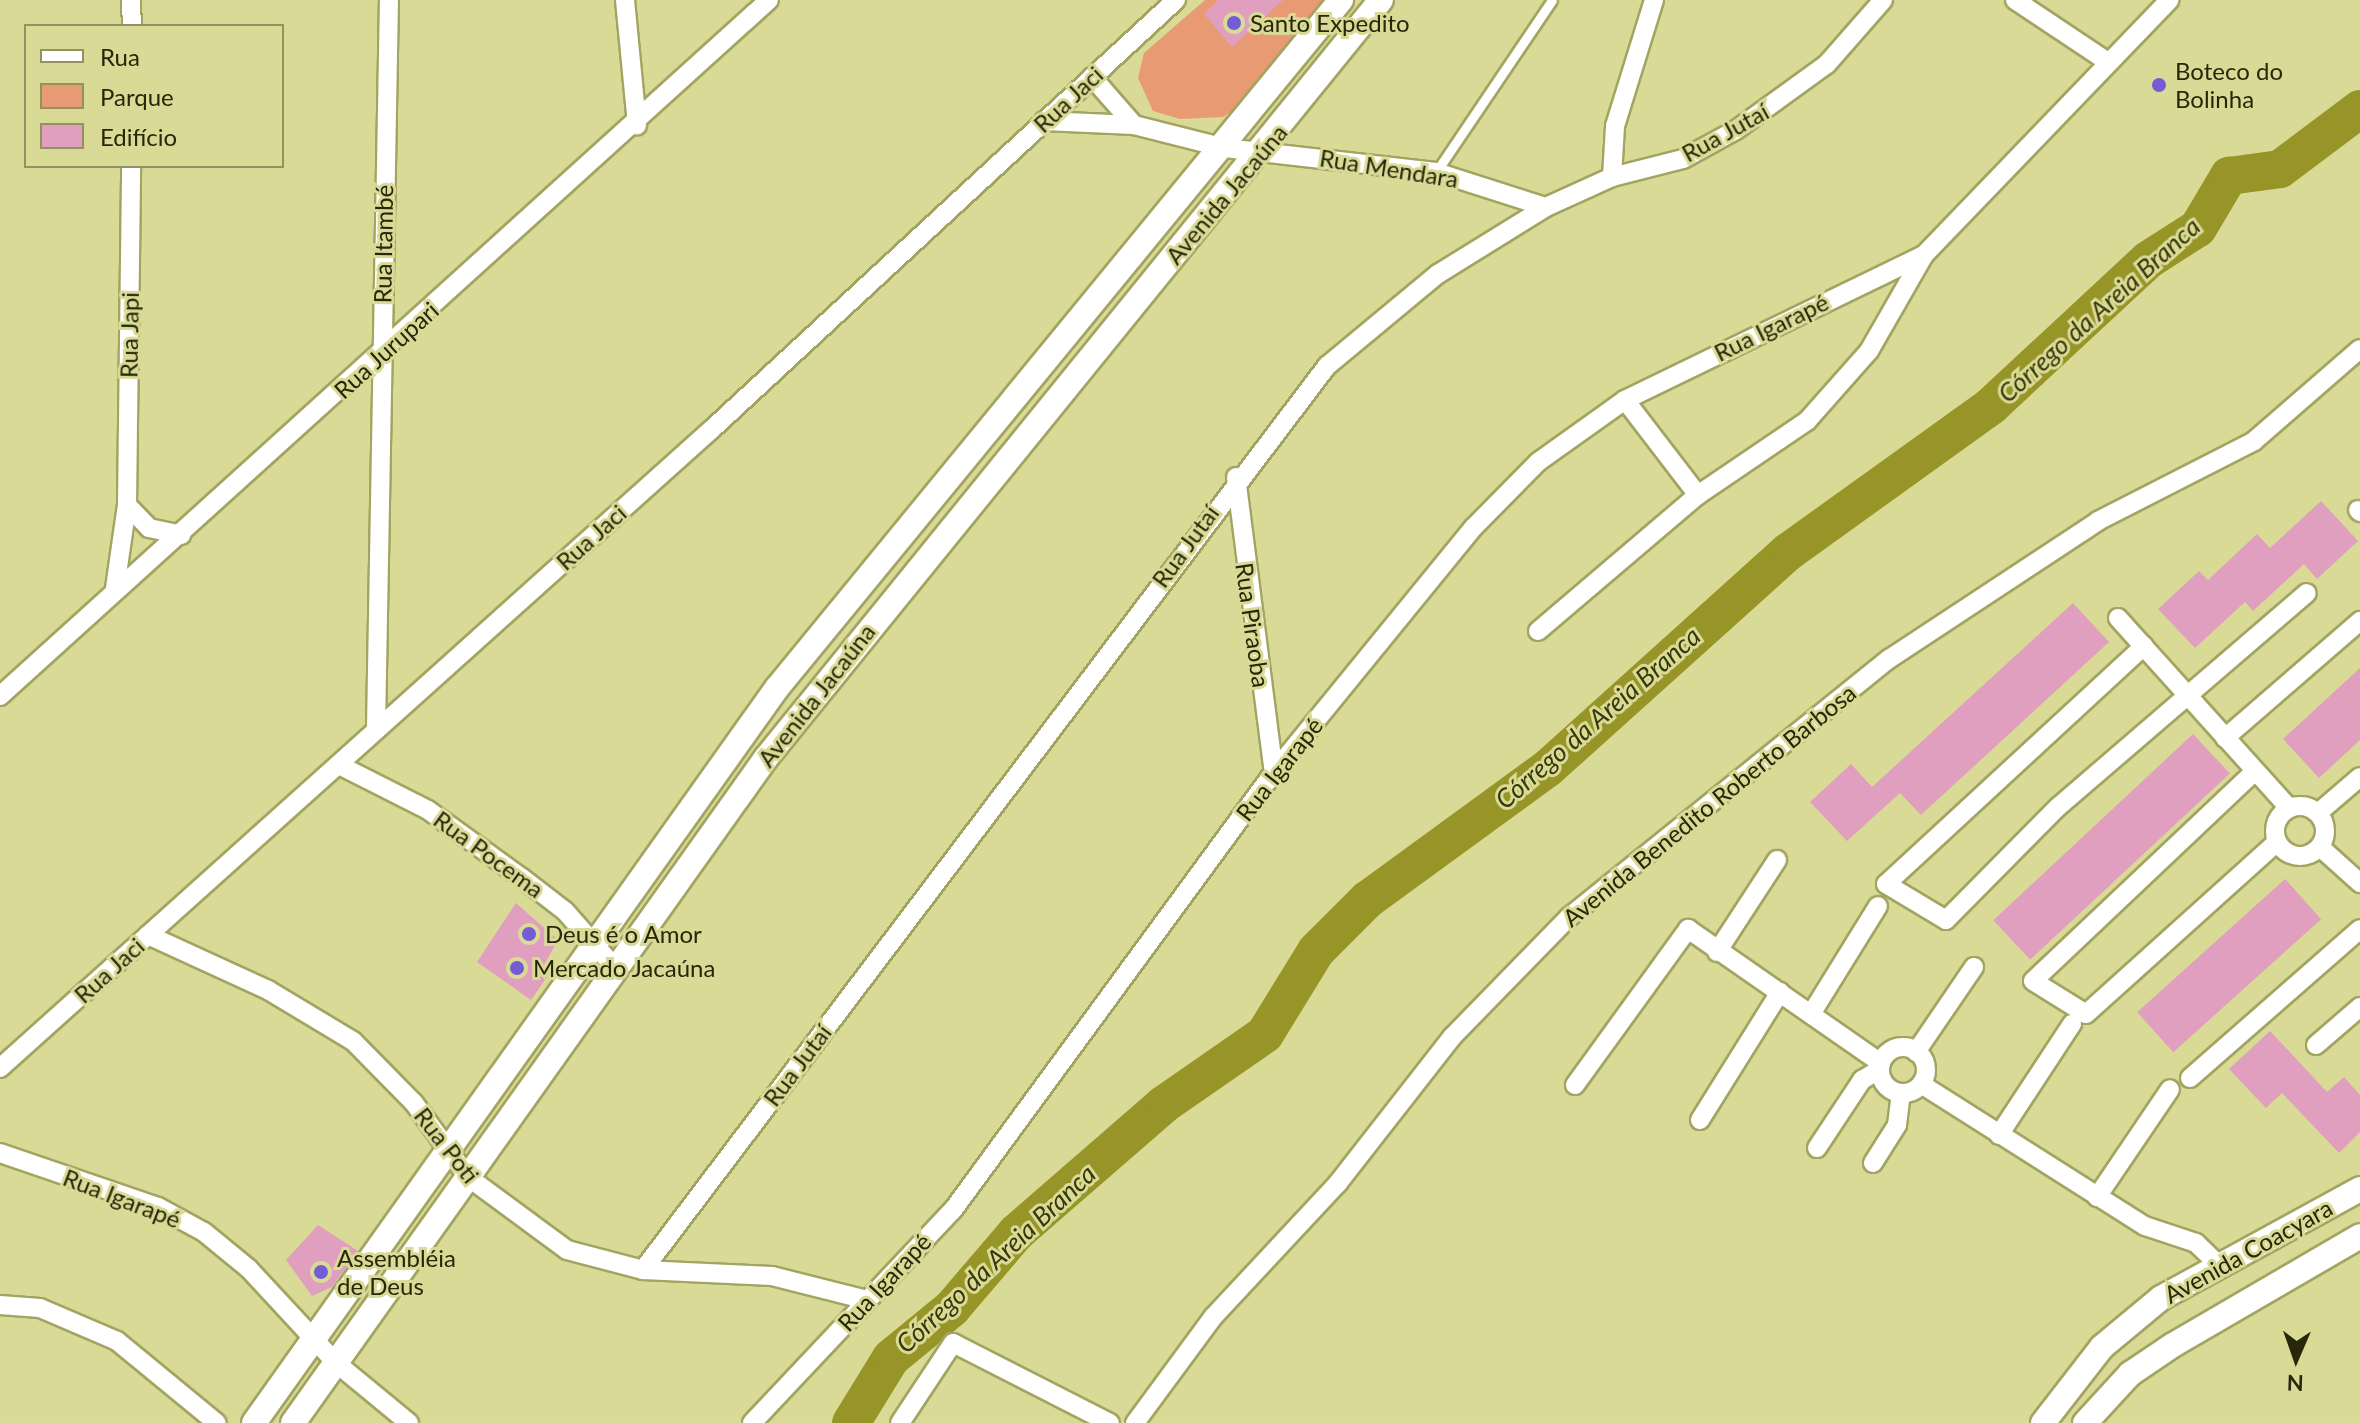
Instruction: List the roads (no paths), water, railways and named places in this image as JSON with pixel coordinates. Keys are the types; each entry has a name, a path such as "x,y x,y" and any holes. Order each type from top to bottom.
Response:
{"street":[{"path":"131,0 132,24"},
{"name":"Rua Itambé","path":"376,728 380,356 389,0"},
{"path":"625,0 637,125"},
{"name":"Rua Jurupari","path":"0,696 115,588 181,535 637,125 769,0"},
{"name":"Rua Jaci","path":"0,1068 341,766 376,728 1176,0"},
{"name":"Avenida Jacaúna","path":"254,1423 446,1144 777,688 1225,148 1341,0"},
{"name":"Avenida Jacaúna","path":"293,1423 766,758 926,553 1264,150 1381,0"},
{"path":"1612,177 1615,126 1654,0"},
{"name":"Rua Jutaí","path":"643,1270 1236,477 1327,366 1378,319 1546,207 1612,177 1683,159 1736,130 1827,64 1883,0"},
{"path":"2015,0 2108,62"},
{"name":"Rua Igarapé","path":"1538,631 1698,495 1776,447 1838,390 1924,255 2169,0"},
{"path":"1092,77 1134,125"},
{"name":"Rua Mendara","path":"1044,121 1134,125 1225,148 1264,150 1436,172 1546,207"},
{"name":"Rua Japi","path":"115,588 127,505 131,168"},
{"name":"Rua Igarapé","path":"752,1423 961,1199 1274,772 1473,528 1538,462 1625,400 1924,255"},
{"name":"Avenida Benedito Roberto Barbosa","path":"1135,1423 1214,1316 1338,1183 1452,1037 1569,917 1889,659 2111,513 2254,441 2360,349"},
{"path":"1625,400 1698,495"},
{"name":"Rua Piraoba","path":"1236,477 1274,772"},
{"path":"127,505 149,528 181,535"},
{"path":"2144,646 1886,884 1946,920 2185,692 2307,593"},
{"path":"2118,618 2289,808 2318,813"},
{"path":"2225,738 2360,621"},
{"name":"Rua Pocema","path":"341,766 428,810 593,939 617,970"},
{"path":"2254,772 2033,981 2086,1014 2277,842 2277,819 2289,808"},
{"path":"2318,813 2360,777"},
{"path":"2318,813 2325,826 2320,847"},
{"path":"2277,842 2297,856 2320,847"},
{"path":"2320,847 2360,883"},
{"path":"1717,952 1777,860"},
{"path":"1811,1014 1878,906"},
{"path":"1575,1085 1688,929 1880,1066 1884,1083 1901,1093"},
{"path":"2190,1078 2360,929"},
{"name":"Rua Poti","path":"148,935 268,990 353,1041 446,1144 468,1177 567,1250 643,1270 772,1276 867,1300"},
{"path":"1916,1052 1974,967"},
{"path":"1700,1120 1780,992"},
{"path":"2316,1045 2360,1007"},
{"path":"1999,1135 2072,1024"},
{"path":"1817,1148 1862,1080 1880,1066 1892,1050 1916,1052 1925,1063 1921,1084"},
{"path":"1921,1084 2097,1197 2196,1243 2217,1263"},
{"path":"1901,1093 1921,1084"},
{"path":"2097,1197 2170,1089"},
{"path":"1873,1163 1897,1125 1901,1093"},
{"name":"Rua Igarapé","path":"0,1153 158,1207 204,1232 335,1362 409,1423"},
{"name":"Avenida Coacyara","path":"2043,1423 2102,1347 2217,1263 2360,1189"},
{"name":"Avenida Coacyara","path":"2085,1423 2130,1374 2270,1282 2360,1236"},
{"path":"0,1305 40,1308 117,1341 217,1423"},
{"path":"900,1423 953,1343 1110,1423"},
{"path":"2102,1347 2130,1374"}],"lane":[{"path":"1436,172 1552,0"}],"waterway":[{"name":"Córrego da Areia Branca","path":"851,1423 891,1358 952,1308 1016,1233 1163,1105 1265,1034 1316,951 1367,900 1548,768 1788,552 1991,406 2148,260 2198,228 2229,176 2280,169 2360,109"}],"place":[{"name":"Santo Expedito","path":"1234,23"},
{"name":"Boteco do Bolinha","path":"2159,85"},
{"name":"Deus é o Amor","path":"529,934"},
{"name":"Mercado Jacaúna","path":"517,968"},
{"name":"Assembléia de Deus","path":"321,1272"}]}
